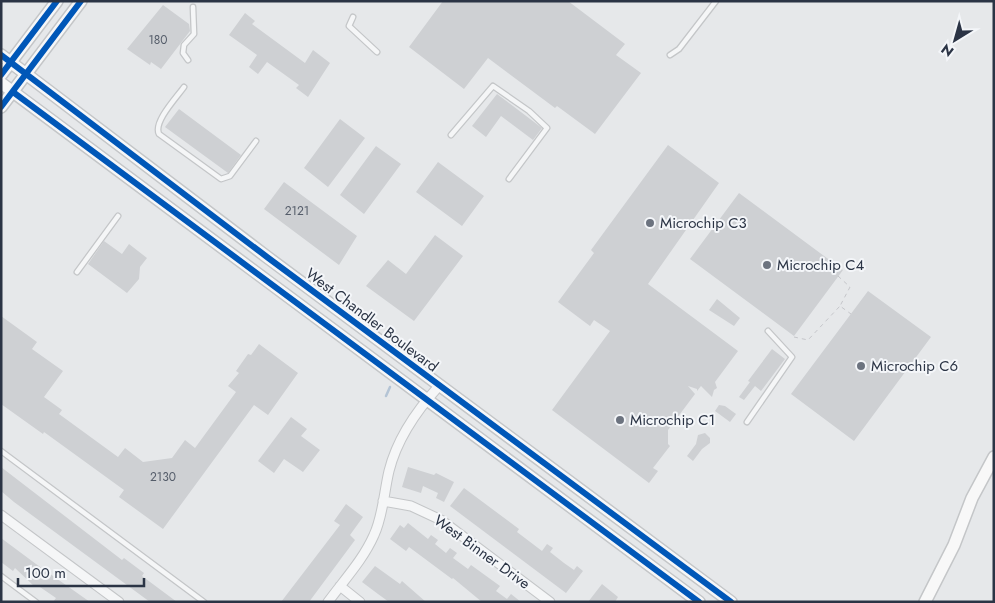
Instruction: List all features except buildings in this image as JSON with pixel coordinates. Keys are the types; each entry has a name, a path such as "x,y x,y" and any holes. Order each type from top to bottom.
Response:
{"main road":[{"path":"1,75 57,1"},
{"path":"1,107 81,1"},
{"name":"West Chandler Boulevard","path":"1,55 439,386 731,602"},
{"name":"West Chandler Boulevard","path":"1,83 699,602"},
{"path":"210,239 224,223"},
{"path":"925,602 954,545 972,498 994,457"}],"street":[{"path":"328,602 364,554 375,533 394,455 409,425 426,400 439,386"},
{"name":"West Binner Drive","path":"382,501 411,506 441,520 550,602"},
{"path":"1,515 119,602"},
{"path":"340,586 360,602"}],"lane":[{"path":"670,55 679,49 716,1"},
{"path":"188,60 183,53 184,45 194,34 193,7"},
{"path":"352,17 349,26 377,52"},
{"path":"451,135 493,86 529,111 547,128 509,179"},
{"path":"184,87 159,122 157,129 159,134 221,179 230,176 256,140"},
{"path":"76,272 118,216"},
{"path":"747,422 792,357 768,331"},
{"path":"1,451 204,602"},
{"path":"1,576 36,602"}],"path":[{"path":"794,337 808,340 840,306 850,287 838,276"},
{"path":"840,306 850,314"}],"waterway":[{"path":"386,396 390,387"}],"cycle path":[{"path":"1,75 57,1"},
{"path":"1,107 81,1"},
{"path":"1,55 267,257 731,602"},
{"path":"13,92 699,602"}],"place":[{"name":"Microchip C3","path":"650,223"},
{"name":"Microchip C4","path":"767,265"},
{"name":"Microchip C6","path":"861,366"},
{"name":"Microchip C1","path":"620,420"}]}
